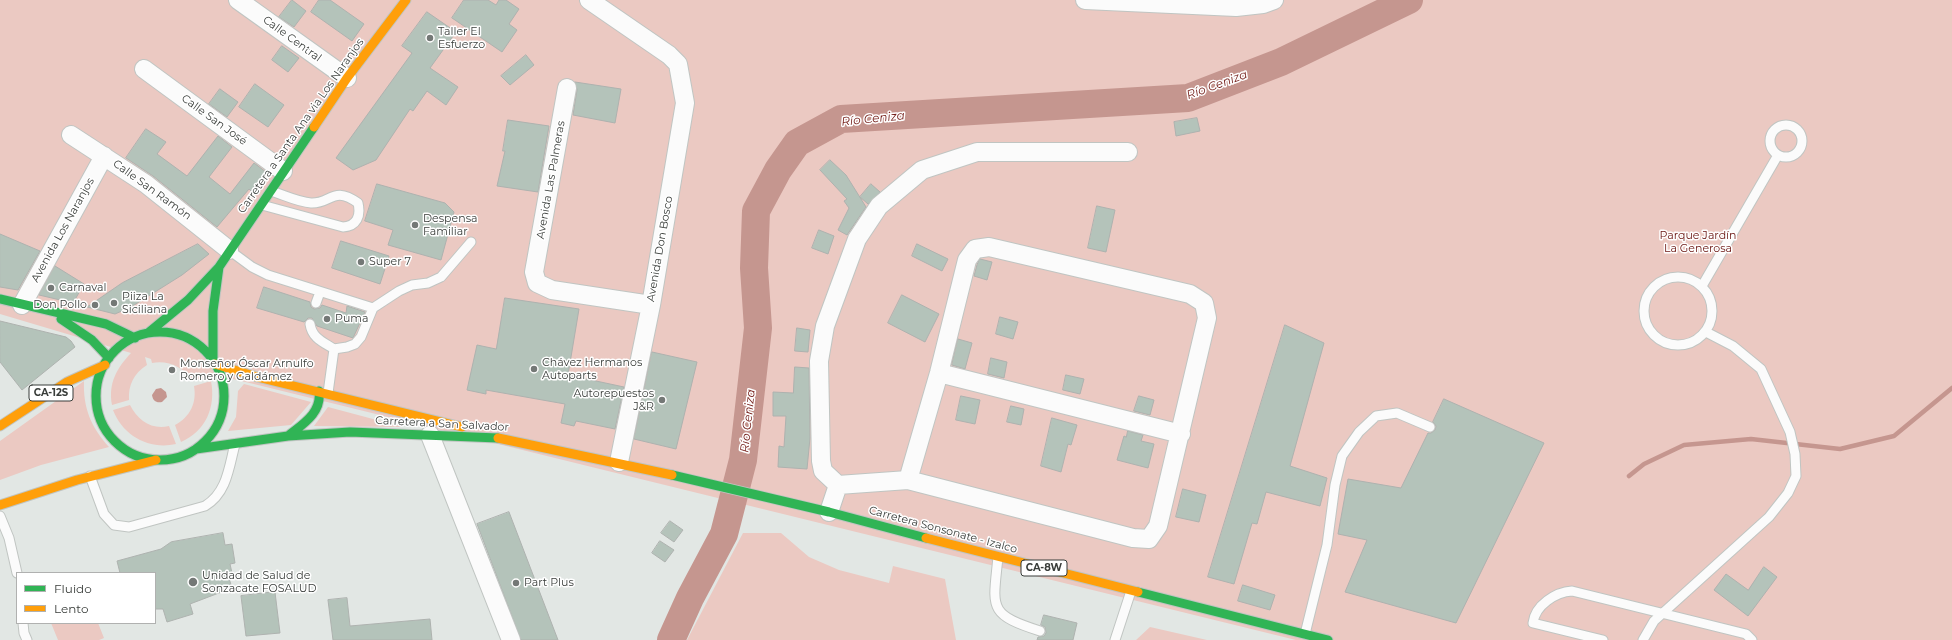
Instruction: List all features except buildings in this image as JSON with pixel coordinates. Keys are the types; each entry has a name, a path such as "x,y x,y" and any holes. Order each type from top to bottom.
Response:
{"main road":[{"name":"Carretera a Santa Ana via Los Naranjos","path":"219,267 229,250 347,78 406,0"},
{"path":"148,333 188,300 219,267"},
{"path":"0,505 43,489 90,475 179,456 196,449 214,430 222,413 224,388 214,361 214,298 219,267"},
{"path":"0,299 106,324 135,338"},
{"path":"50,312 81,331 107,361"},
{"path":"162,459 143,457 131,452 116,441 104,426 100,414 97,395 100,377 107,361 123,344 148,333 164,332 180,335 195,342 214,361 257,377 319,390 504,438"},
{"name":"CA-12S","path":"0,426 67,382 107,361"},
{"path":"288,436 313,414 320,404 319,390"},
{"name":"Carretera a San Salvador","path":"196,449 288,436 350,432 504,438 619,462 761,497"},
{"name":"Carretera Sonsonate - Izalco","path":"761,497 829,512 998,557 1131,589 1328,640"}],"street":[{"name":"Calle Central","path":"238,0 347,78"},
{"name":"Avenida Don Bosco","path":"589,0 670,54 678,64 685,103 651,305 619,462"},
{"path":"1085,0 1231,4 1263,4 1274,0"},
{"name":"Calle San José","path":"144,69 283,171"},
{"name":"Avenida Las Palmeras","path":"567,88 534,272 537,283 552,290 651,305"},
{"name":"Calle San Ramón","path":"71,135 146,184 229,250"},
{"path":"908,480 939,373 967,260 975,250 989,247 1190,294 1204,303 1207,318 1181,434 1158,526 1150,538 1133,538 908,480 838,485 823,471 821,462 819,361 825,326 857,239 879,206 922,170 977,152 1128,152"},
{"name":"Avenida Los Naranjos","path":"22,305 104,156"},
{"path":"939,373 1181,434"},
{"path":"430,435 511,640"},
{"path":"829,512 838,485"}],"lane":[{"path":"1702,286 1778,155"},
{"path":"260,205 343,227 351,226 357,221 360,211 358,204 351,198 342,195 333,196 313,203 270,190"},
{"path":"310,324 311,332 317,338 334,349 355,344 361,337 373,308 399,291 412,285 428,283 441,277 471,242"},
{"path":"229,250 252,267 268,275 373,308"},
{"path":"1672,277 1683,277 1695,281 1702,286 1710,298 1713,310 1711,321 1706,332 1698,339 1688,344 1677,346 1666,344 1656,338 1649,330 1644,320 1643,309 1646,298 1652,288 1661,281 1672,277"},
{"path":"316,303 320,292"},
{"path":"1643,640 1654,621 1769,518 1788,493 1796,476 1795,454 1790,432 1761,369 1732,346 1706,332"},
{"path":"328,393 334,349"},
{"path":"1305,634 1327,545 1335,484 1342,456 1359,432 1376,416 1397,413 1430,427"},
{"path":"90,475 104,514 114,525 129,527 206,506 216,500 223,488 235,444"},
{"path":"0,516 9,538 17,572"},
{"path":"998,557 994,597 999,612 1013,622 1040,631"},
{"path":"1115,640 1131,589"},
{"path":"1603,640 1533,623 1533,617 1545,602 1561,592 1572,591 1746,634 1752,640"},
{"path":"23,624 27,640"}],"green space":[{"name":"Parque Jardín La Generosa","path":"0,0 1952,0 1952,640 1296,640 209,373 209,376 192,381 180,368 170,364 158,362 152,363 151,359 145,357 147,365 135,376 131,384 129,400 112,405 111,390 115,376 131,353 0,314"},
{"path":"84,381 85,400 89,417 97,432 109,447 41,465 0,480 0,441"},
{"path":"211,381 212,400 207,417 203,425 197,431 181,442 175,425 185,418 191,409 195,392 194,386"},
{"path":"244,384 311,402 291,425 228,431 236,417 238,391"},
{"path":"130,405 137,416 146,423 157,427 169,426 176,444 156,445 147,443 130,434 117,419 113,410"},
{"path":"328,407 403,427 314,426"},
{"path":"743,533 781,533 809,557 839,570 889,583 893,566 945,579 956,640 687,640"},
{"path":"51,624 98,624 104,638 99,640 58,640"},
{"path":"1150,627 1207,640 1136,640"}],"shaded area":[{"path":"161,388 166,392 167,397 162,402 156,402 152,395 156,389"}],"waterway":[{"name":"Río Ceniza","path":"671,640 690,598 724,534 743,460 758,328 754,268 756,211 778,170 797,143 841,119 1188,98 1281,62 1409,0"},
{"path":"1629,476 1644,464 1684,445 1751,439 1840,449 1894,436 1952,388"}],"traffic: fast":[{"path":"148,333 188,300 219,267 314,127"},
{"path":"213,358 213,311 219,267"},
{"path":"0,299 106,324 135,338"},
{"path":"61,319 92,340 109,358"},
{"path":"160,332 184,337 205,351 219,372 224,396 219,420 205,441 184,455 160,460 136,455 115,441 101,420 96,396 101,372 115,351 136,337 160,332"},
{"path":"288,436 305,422 314,412 318,406 319,391"},
{"path":"196,449 288,436 350,432 498,438"},
{"path":"672,475 829,512 926,538"},
{"path":"1138,592 1328,640"}],"traffic: slow":[{"path":"314,127 347,78 406,0"},
{"path":"215,364 257,377 462,427"},
{"path":"0,426 67,382 105,365"},
{"path":"498,438 672,475"},
{"path":"0,505 77,480 156,460"},
{"path":"926,538 1138,592"}],"place":[{"name":"Taller El Esfuerzo","path":"430,38"},
{"name":"Despensa Familiar","path":"415,225"},
{"name":"Super 7","path":"361,262"},
{"name":"Carnaval","path":"51,288"},
{"name":"Piiza La Siciliana","path":"114,303"},
{"name":"Don Pollo","path":"95,305"},
{"name":"Puma","path":"327,319"},
{"name":"Chávez Hermanos Autoparts","path":"534,369"},
{"name":"Monseñor Óscar Arnulfo Romero y Galdámez","path":"172,370"},
{"name":"Autorepuestos J&R","path":"662,400"},
{"name":"Unidad de Salud de Sonzacate FOSALUD","path":"193,582"},
{"name":"Part Plus","path":"516,583"}]}
